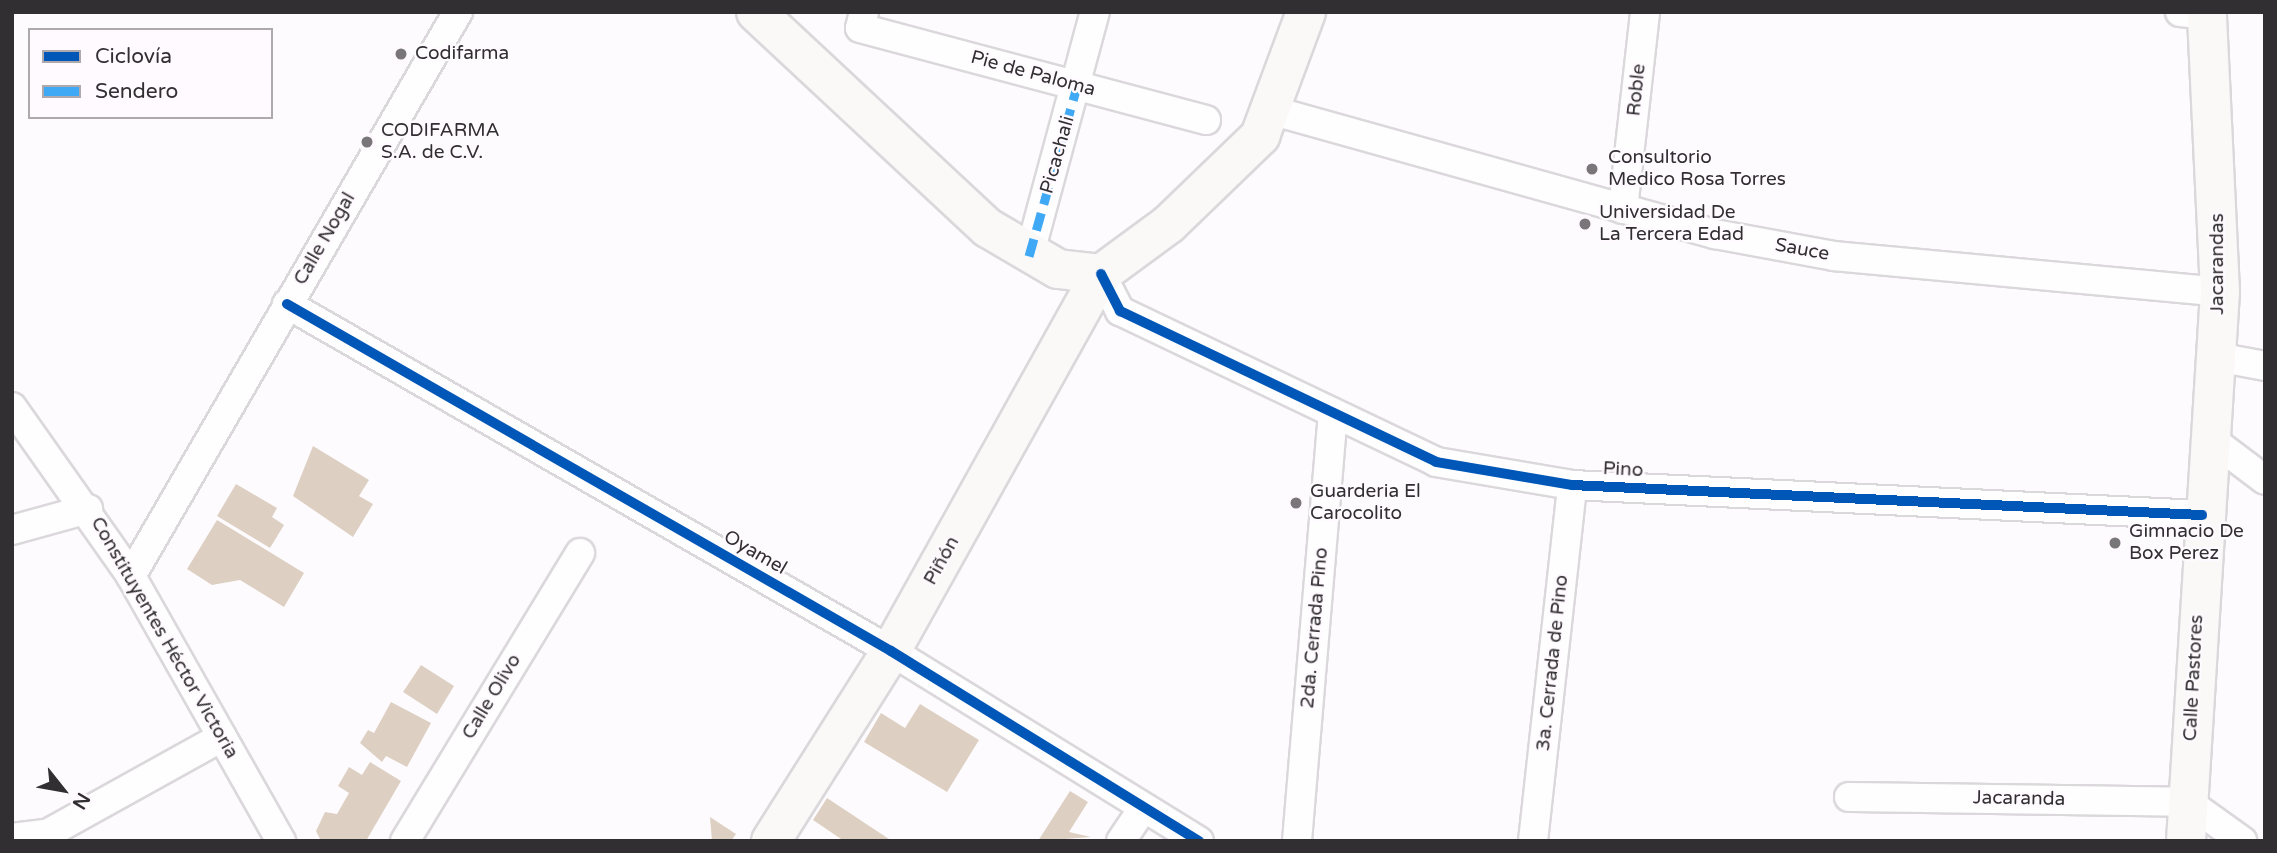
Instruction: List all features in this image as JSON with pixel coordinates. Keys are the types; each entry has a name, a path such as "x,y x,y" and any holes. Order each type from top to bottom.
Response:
{"street":[{"name":"Calle Nogal","path":"131,576 458,12"},
{"path":"756,12 941,188 1029,256 1058,269 1101,274 1168,224 1260,136 1274,111 1306,12"},
{"name":"Picachali","path":"1029,256 1095,12"},
{"name":"Roble","path":"1623,209 1646,12"},
{"name":"Jacarandas","path":"2198,13 2220,292 2212,440 2202,515"},
{"name":"Pie de Paloma","path":"862,20 1077,86 1206,120"},
{"name":"Sauce","path":"1274,111 1623,209 1834,256 2220,292"},
{"name":"Pino","path":"1101,274 1120,311 1332,415 1436,462 1572,485 2202,515"},
{"name":"Piñón","path":"771,841 891,652 1101,274"},
{"name":"Oyamel","path":"287,304 891,652 1199,841"},
{"path":"2217,357 2265,366"},
{"name":"Constituyentes Héctor Victoria","path":"12,407 88,509 131,576 281,841"},
{"name":"2da. Cerrada Pino","path":"1297,841 1332,415"},
{"path":"2212,440 2265,480"},
{"name":"3a. Cerrada de Pino","path":"1533,841 1572,485"},
{"path":"12,530 88,509"},
{"name":"Calle Pastores","path":"2186,841 2202,515"},
{"name":"Calle Olivo","path":"405,841 580,553"},
{"path":"12,838 47,834 222,737"},
{"name":"Jacaranda","path":"1849,796 2188,802"},
{"path":"2188,802 2242,841"},
{"path":"1121,841 1143,807"}],"building":[{"path":"313,446 369,480 359,496 373,504 353,537 293,496"},
{"path":"236,484 277,508 272,517 284,525 270,548 217,516"},
{"path":"217,520 304,573 284,607 240,580 212,585 187,569"},
{"path":"421,665 454,686 437,714 403,692"},
{"path":"391,702 431,723 407,767 386,756 382,762 360,743 368,730 374,733"},
{"path":"920,704 979,740 947,792 864,742 881,713 905,728"},
{"path":"370,762 401,781 366,841 321,841 316,831 325,812 337,814 349,793 338,786 349,767 362,775"},
{"path":"1070,791 1088,802 1069,832 1091,837 1038,841"},
{"path":"827,798 892,841 844,841 813,820"},
{"path":"710,817 736,834 731,841 712,841"}],"marked path":[{"path":"1029,256 1077,86"}],"cycle path":[{"path":"1101,274 1120,311 1436,462 1572,485 2202,515"},
{"path":"287,304 891,651 1199,841"}],"place":[{"name":"Codifarma","path":"401,54"},
{"name":"CODIFARMA S.A. de C.V.","path":"367,142"},
{"name":"Consultorio Medico Rosa Torres","path":"1592,169"},
{"name":"Universidad De La Tercera Edad","path":"1585,224"},
{"name":"Guarderia El Carocolito","path":"1296,503"},
{"name":"Gimnacio De Box Perez","path":"2115,543"}]}
